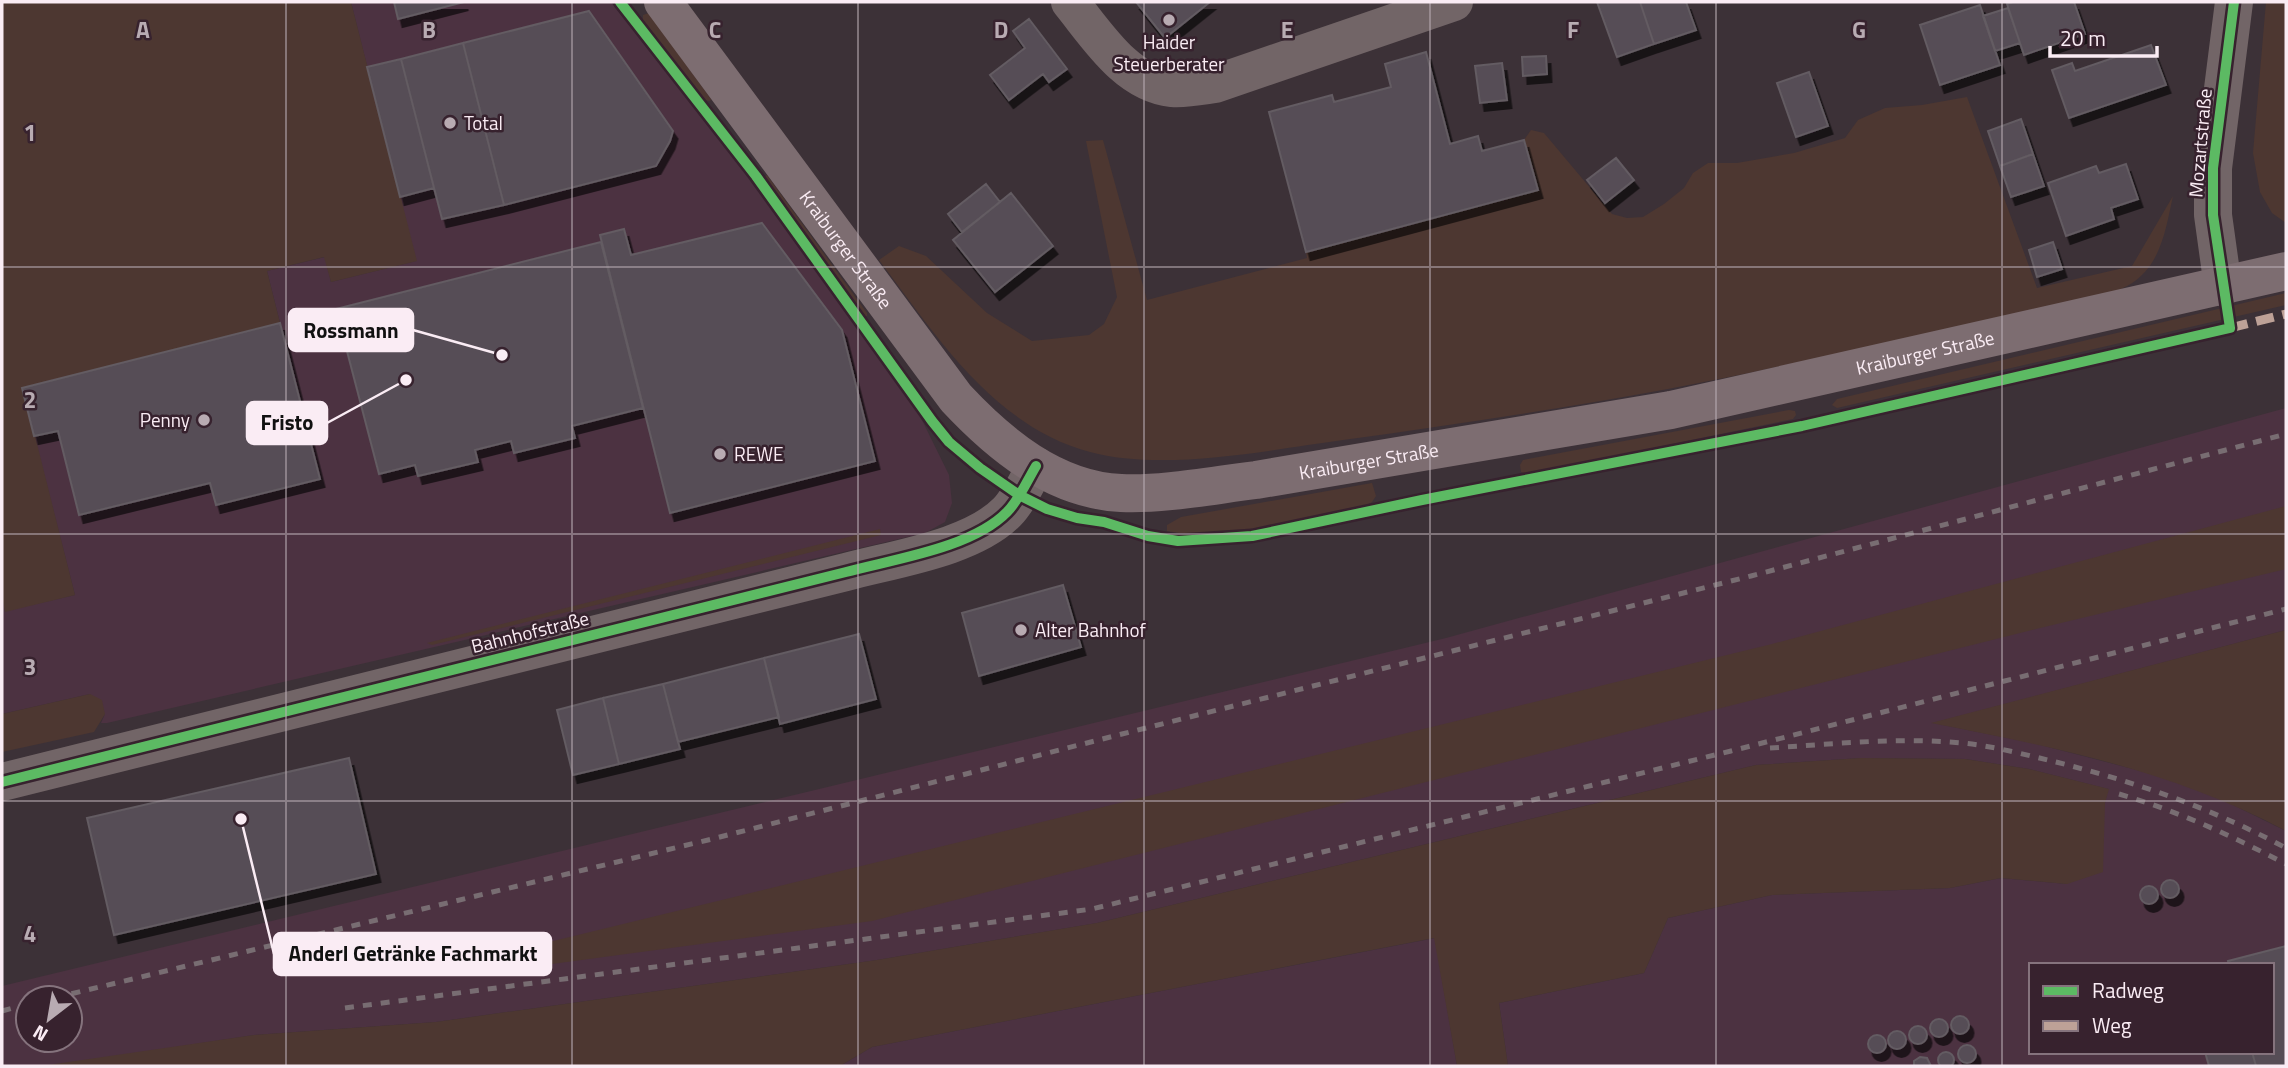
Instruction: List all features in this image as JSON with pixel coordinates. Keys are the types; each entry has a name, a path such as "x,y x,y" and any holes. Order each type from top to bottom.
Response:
{"main road":[{"name":"Kraiburger Straße","path":"663,2 956,398 989,432 1036,466 1065,479 1120,493 1186,489 1256,480 1671,410 2286,271"}],"street":[{"path":"1070,2 1135,75 1169,88 1215,84 1454,2"},
{"name":"Mozartstraße","path":"2223,287 2213,215 2213,168 2234,2"},
{"name":"Bahnhofstraße","path":"2,782 958,542 990,527 1008,511 1036,466"}],"shaded area":[{"path":"2,2 351,2 417,261 331,282 324,257 267,271 280,323 23,388 75,595 5,612 2,597"},
{"path":"351,2 611,2 743,171 917,410 949,475 952,503 945,522 925,533 107,723 101,723 105,714 90,694 2,714 2,597 5,611 75,595 22,388 280,323 267,271 325,257 331,282 416,261"},
{"path":"2266,2 2286,2 2286,223 2272,213 2260,192 2253,153"},
{"path":"649,13 710,101 704,100 643,21 643,15"},
{"path":"1967,97 2037,288 2132,266 2173,196 2162,243 2144,273 2128,286 2094,298 1668,389 1506,416 1250,453 1183,460 1150,460 1119,458 1090,452 1055,439 1024,422 996,400 945,347 879,260 899,246 926,256 987,313 1032,341 1089,335 1104,324 1117,297 1086,141 1103,140 1147,300 1307,258 1306,252 1537,191 1524,140 1531,130 1544,133 1612,214 1627,218 1643,217 1684,188 1693,173 1708,163 1737,163 1794,153 1845,138 1858,120 1885,108"},
{"path":"767,175 867,316 863,316 764,177"},
{"path":"2286,293 2286,305 1837,408 1832,405 1837,399"},
{"path":"2286,408 2286,630 1933,723 2033,743 2164,777 2219,798 2286,831 2286,1066 1508,1066 1499,1003 1644,973 1668,918 1772,895 1950,888 2001,878 2067,884 2105,803 2108,789 2029,769 1965,759 1861,758 1756,765 1097,923 877,960 436,1022 254,1035 53,1066 2,1066 2,986 1446,638"},
{"path":"1795,411 1793,419 1527,474 1521,472 1520,465 1523,460"},
{"path":"1372,483 1376,496 1363,507 1239,531 1189,534 1167,531 1167,525 1181,517"},
{"path":"2286,506 2286,569 2036,629 872,921 537,966 496,955 1772,644"},
{"path":"880,529 881,535 432,645 427,643"},
{"path":"2286,630 2286,831 2201,792 2157,777 2068,752 1931,723"},
{"path":"90,694 102,700 105,714 94,732 2,752 2,714"},
{"path":"1861,758 1965,759 2029,769 2109,789 2105,803 2103,872 2067,884 2001,878 1950,888 1772,895 1668,918 1644,973 1499,1003 1508,1066 1457,1066 1434,938 872,1047 840,1066 41,1066 254,1035 436,1022 877,960 1097,923 1756,765"},
{"path":"1435,938 1457,1066 840,1066 872,1047"}],"building":[{"path":"394,2 464,2 398,19"},
{"name":"Haider Steuerberater","path":"1136,2 1210,2 1165,38"},
{"path":"1597,2 1640,2 1654,44 1617,57"},
{"path":"1640,2 1686,2 1696,30 1654,44"},
{"path":"2074,2 2085,34 2024,55 2007,4"},
{"path":"1980,5 2000,65 1940,85 1920,25"},
{"path":"2008,8 2020,43 1995,51 1983,16"},
{"path":"589,11 673,131 670,141 656,166 504,205 463,43"},
{"path":"1029,19 1067,69 1049,82 1043,74 1009,100 990,75 1025,48 1013,31"},
{"name":"Total","path":"463,43 504,205 442,219 401,59"},
{"path":"2151,45 2166,85 2069,118 2052,70 2072,63 2075,71"},
{"path":"1426,52 1450,144 1478,136 1482,151 1524,140 1538,190 1306,252 1269,112 1332,95 1334,102 1391,87 1385,64"},
{"path":"1546,56 1547,74 1523,76 1522,57"},
{"path":"401,59 434,188 400,197 367,67"},
{"path":"1502,63 1507,100 1480,103 1475,66"},
{"path":"1809,72 1828,126 1796,137 1777,83"},
{"path":"2021,119 2033,154 2000,166 1988,131"},
{"path":"2033,154 2044,186 2011,197 2000,166"},
{"path":"1616,158 1634,180 1605,203 1587,180"},
{"path":"2126,164 2138,199 2111,208 2114,219 2066,236 2048,183 2096,166 2099,173"},
{"path":"986,184 1000,202 962,232 948,214"},
{"path":"1011,193 1053,246 995,292 953,240"},
{"path":"762,223 842,330 875,461 670,513 600,235 624,229 631,255"},
{"path":"601,242 643,408 572,426 575,438 514,453 511,441 475,450 478,462 418,476 415,465 379,474 336,309"},
{"path":"2053,242 2062,269 2037,277 2029,250"},
{"path":"280,323 320,479 216,505 210,483 79,515 58,431 34,436 22,388"},
{"name":"Alter Bahnhof","path":"1063,585 1081,647 979,676 962,613"},
{"path":"859,634 876,699 780,724 764,658"},
{"path":"764,658 779,717 678,742 663,684"},
{"path":"663,684 680,749 619,764 603,698"},
{"path":"603,698 619,764 573,775 557,710"},
{"path":"349,758 376,874 114,935 87,818"},
{"path":"2170,880 2176,883 2179,889 2176,895 2170,898 2164,895 2161,889 2164,883"},
{"path":"2149,886 2155,889 2158,895 2155,901 2149,904 2143,901 2140,895 2143,889"},
{"path":"2286,946 2286,1066 2256,1066 2253,1054 2274,1054 2274,963 2228,961"},
{"path":"1960,1016 1966,1019 1969,1025 1966,1031 1960,1034 1954,1031 1951,1025 1954,1019"},
{"path":"1939,1019 1945,1022 1948,1028 1945,1034 1939,1037 1933,1034 1930,1028 1933,1022"},
{"path":"1918,1026 1924,1029 1927,1035 1924,1041 1918,1044 1912,1041 1909,1035 1912,1029"},
{"path":"1897,1031 1903,1034 1906,1040 1903,1046 1897,1049 1891,1046 1888,1040 1891,1034"},
{"path":"1877,1035 1883,1038 1886,1044 1883,1050 1877,1053 1871,1050 1868,1044 1871,1038"},
{"path":"1967,1045 1973,1048 1976,1054 1973,1060 1967,1063 1961,1060 1958,1054 1961,1048"},
{"path":"1943,1052 1949,1052 1954,1060 1952,1066 1943,1068 1938,1063 1938,1057"},
{"path":"2206,1054 2253,1054 2256,1066 2209,1066"},
{"path":"1920,1057 1927,1058 1931,1066 1914,1066 1914,1061"}],"railway":[{"path":"84,991 712,839 1751,576 2286,434"},
{"path":"345,1008 1092,909 1731,751 2286,609"},
{"path":"1770,748 1914,741 1998,748 2087,770 2145,788 2202,809 2286,848"},
{"path":"2119,794 2204,825 2286,864"},
{"path":"2,1011 14,1008"}],"marked path":[{"path":"2230,328 2286,314"}],"cycle path":[{"path":"620,2 756,176 949,442 1019,495 1047,509 1077,518 1104,522 1148,536 1178,541 1252,536 1802,426 2230,328 2213,215 2213,168 2234,2"},
{"path":"2,782 931,551 974,535 1007,512 1036,466"}],"place":[{"name":"Haider Steuerberater","path":"1169,20"},
{"name":"Total","path":"450,123"},
{"name":"Rossmann","path":"502,355"},
{"name":"Fristo","path":"406,380"},
{"name":"Penny","path":"204,420"},
{"name":"REWE","path":"720,454"},
{"name":"Alter Bahnhof","path":"1021,630"},
{"name":"Anderl Getränke Fachmarkt","path":"241,819"}]}
